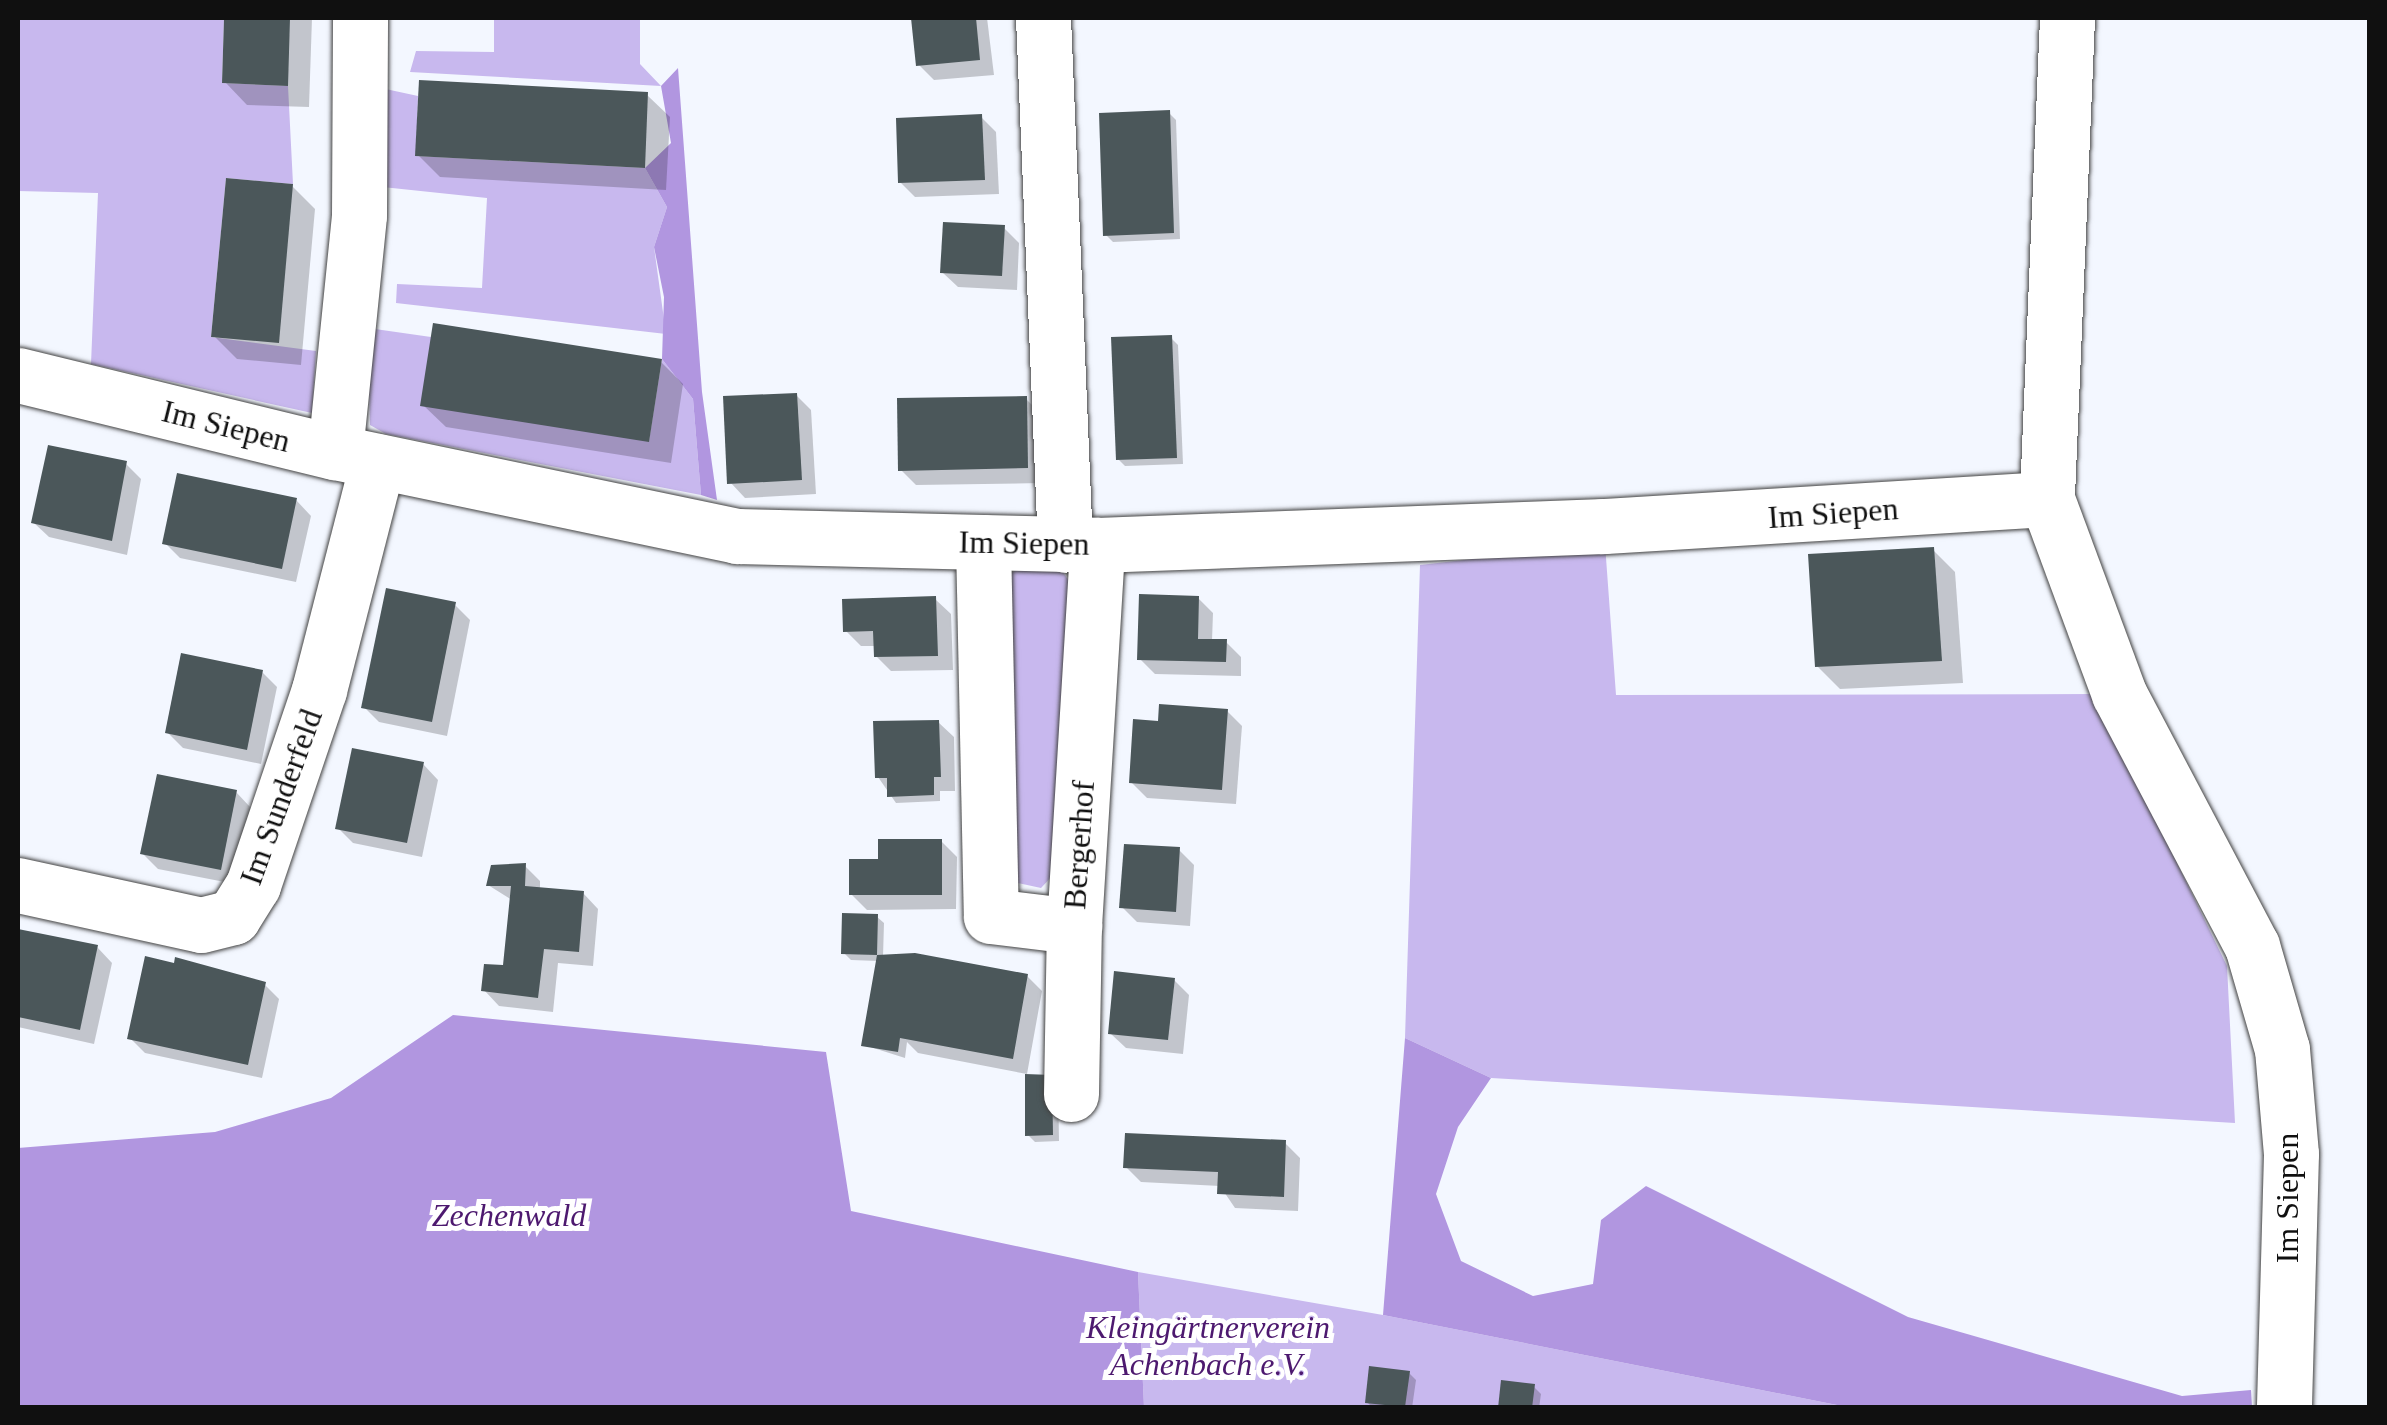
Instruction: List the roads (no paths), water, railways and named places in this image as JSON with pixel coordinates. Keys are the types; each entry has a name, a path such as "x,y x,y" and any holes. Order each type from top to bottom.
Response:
{"street":[{"name":"Im Sunderfeld","path":"18,885 200,924 233,916 253,885 319,690 357,457 360,18"},
{"name":"Bergerhof","path":"983,542 991,916 1074,926 1081,545 1043,18"},
{"name":"Im Siepen","path":"2067,18 2047,499 2119,694 2252,946 2282,1050 2291,1154 2284,1408"},
{"name":"Im Siepen","path":"18,375 357,457 737,536 1081,545 1604,526 2047,499"},
{"path":"1071,1094 1074,926"}],"park label":[{"name":"Zechenwald","path":"509,1215"},
{"name":"Kleingärtnerverein Achenbach e.V.","path":"1208,1346"}]}
